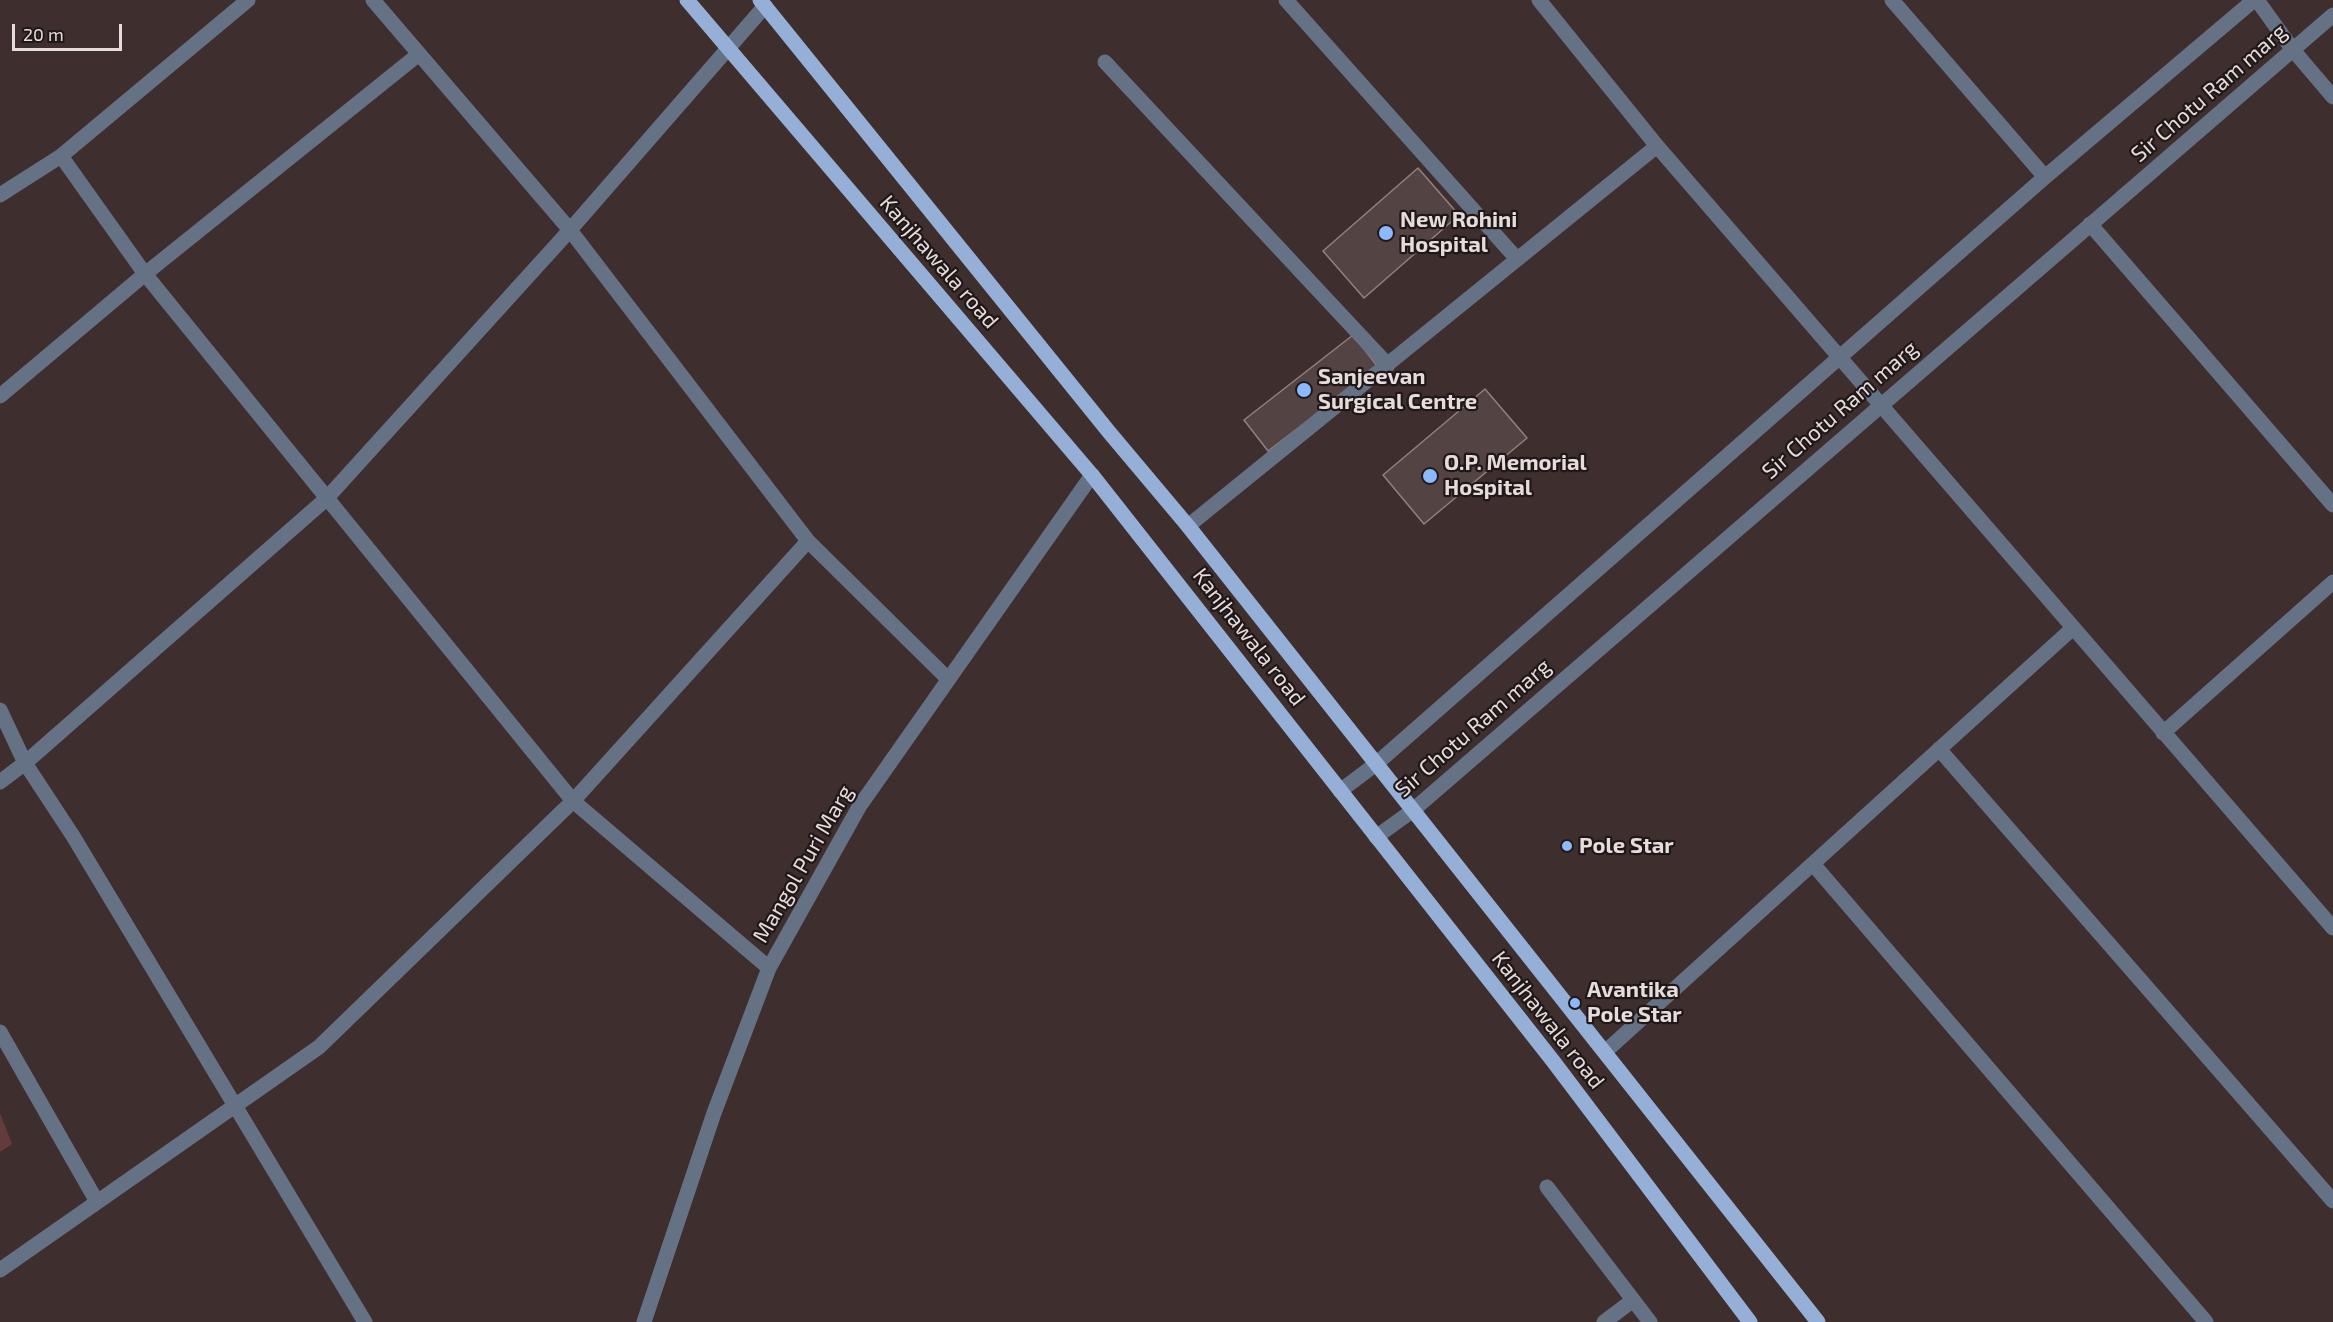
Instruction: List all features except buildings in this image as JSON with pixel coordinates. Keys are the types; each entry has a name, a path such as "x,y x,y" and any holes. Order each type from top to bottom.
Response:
{"main road":[{"name":"Kanjhawala road","path":"687,0 1092,475 1553,1061 1750,1322"},
{"name":"Kanjhawala road","path":"763,3 1109,432 1188,526 1412,811 1606,1051 1818,1322"}],"street":[{"path":"0,195 61,156 248,0"},
{"path":"373,0 570,230 808,541 948,679"},
{"path":"1286,0 1517,260"},
{"path":"1539,0 1657,146 2333,928"},
{"path":"1892,0 2045,177"},
{"path":"2255,0 2333,97"},
{"name":"Sir Chotu Ram marg","path":"1340,791 1376,764 2045,177 2255,0"},
{"path":"0,782 25,763 326,499 570,230 727,49 763,3"},
{"name":"Sir Chotu Ram marg","path":"1376,837 1412,811 2333,15"},
{"path":"0,396 145,274 419,54"},
{"path":"1105,62 1388,365"},
{"path":"1188,526 1657,146"},
{"path":"61,156 145,274 573,801 769,968"},
{"path":"2090,224 2333,506"},
{"name":"Mangol Puri Marg","path":"644,1322 714,1113 769,968 859,807 1092,475"},
{"path":"0,1270 96,1200 319,1047 573,801 808,541"},
{"path":"2163,733 2333,582"},
{"path":"1606,1051 2073,628"},
{"path":"0,710 25,763 73,836 364,1322"},
{"path":"1940,749 2333,1201"},
{"path":"1813,864 2206,1322"},
{"path":"0,1032 96,1200"},
{"path":"1547,1186 1650,1322"},
{"path":"1604,1322 1632,1301"}],"shaded area":[{"path":"0,1113 12,1144 0,1152"}],"place":[{"name":"New Rohini Hospital","path":"1386,233"},
{"name":"Sanjeevan Surgical Centre","path":"1304,390"},
{"name":"O.P. Memorial Hospital","path":"1430,476"},
{"name":"Pole Star","path":"1567,846"},
{"name":"Avantika Pole Star","path":"1575,1003"}]}
